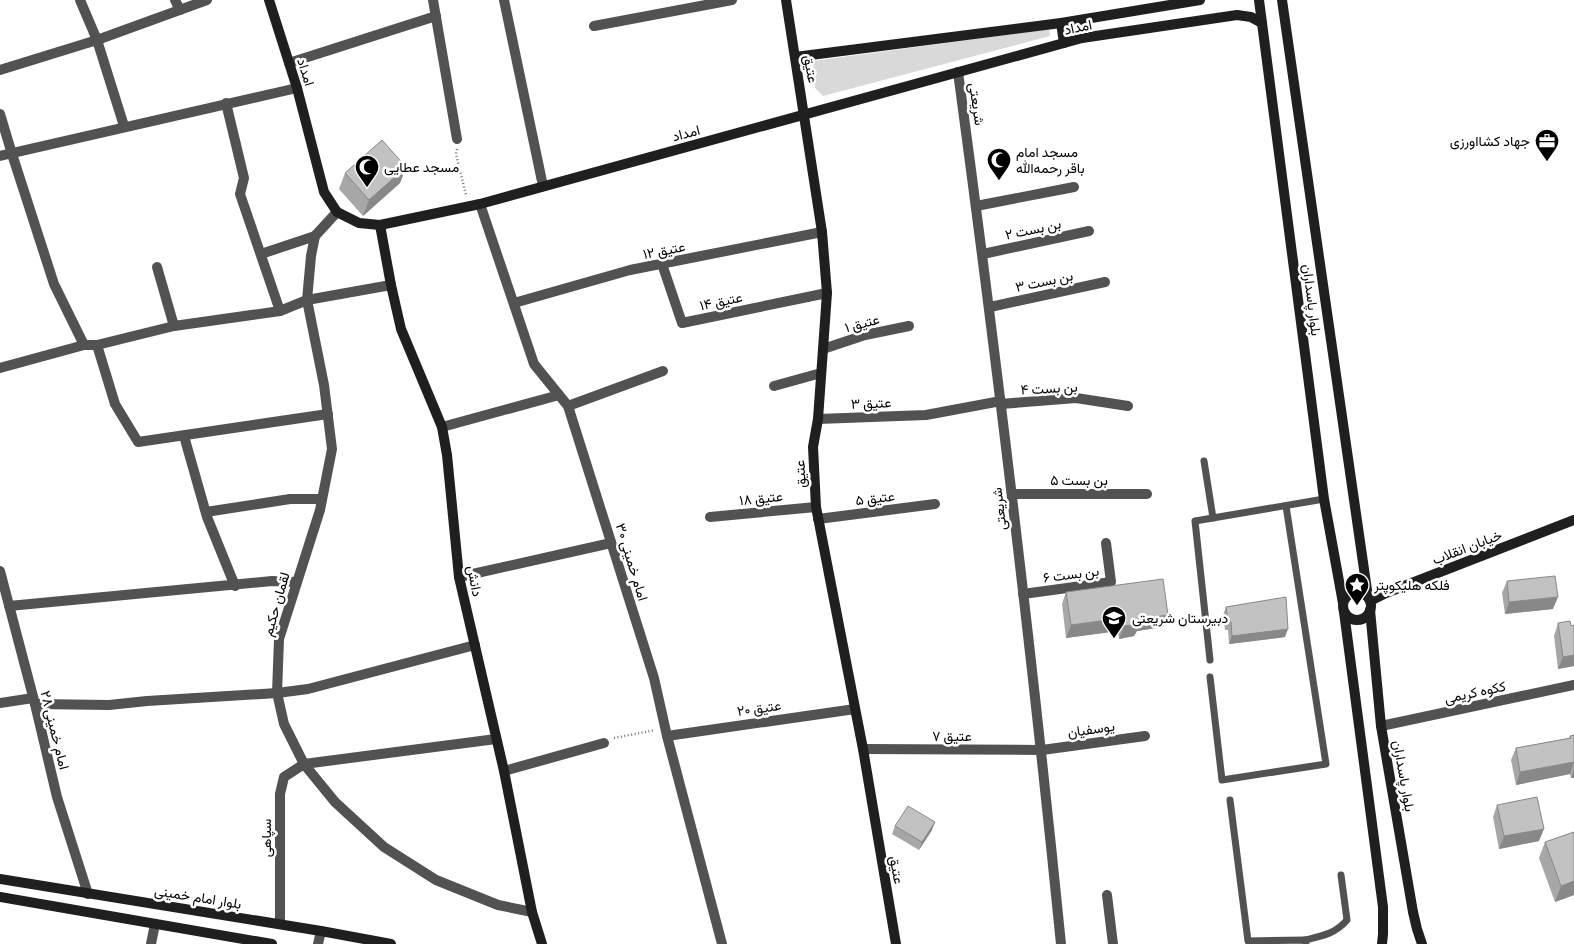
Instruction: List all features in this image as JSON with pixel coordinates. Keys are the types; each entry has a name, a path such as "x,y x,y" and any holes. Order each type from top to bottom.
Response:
{"street":[{"path":"80,0 97,40 124,126"},
{"path":"175,0 180,10"},
{"path":"0,70 97,40 207,0"},
{"name":"امداد","path":"269,0 297,88 324,192 337,212 359,223 380,225 480,204 1082,38 1237,16 1251,17 1262,23"},
{"path":"434,0 457,139"},
{"path":"504,0 543,186"},
{"path":"594,26 732,0"},
{"name":"عتیق","path":"786,0 822,232 827,293 818,419 813,447 816,507 863,749 896,944"},
{"name":"امداد","path":"795,57 1061,23 1200,0"},
{"name":"بلوار پاسداران","path":"1259,0 1324,499 1343,608 1383,907 1382,944"},
{"name":"بلوار پاسداران","path":"1282,0 1369,603 1382,726 1413,912 1422,944"},
{"path":"289,62 436,16"},
{"path":"1061,23 1064,43"},
{"name":"شریعتی","path":"958,72 990,307 1042,750 1061,944"},
{"path":"0,156 124,126 297,88"},
{"path":"226,103 244,178 240,194 280,311"},
{"path":"0,114 54,284 84,345"},
{"path":"976,206 1074,187"},
{"name":"امام خمینی ۳۰","path":"480,204 534,364 568,406 654,678 666,732 722,944"},
{"path":"261,254 315,236 337,212"},
{"name":"دانش","path":"380,225 391,285 402,329 442,427 447,455 459,577 504,771 532,912 542,944"},
{"name":"بن بست ۲","path":"983,254 1089,231"},
{"name":"عتیق ۱۲","path":"514,303 630,270 822,232"},
{"name":"لقمان حکیم","path":"315,236 307,300 324,385 332,449 322,499 279,640 277,693 284,724 304,764 335,802 384,847 436,880 498,905 532,912"},
{"name":"عتیق ۱۴","path":"662,264 682,323 827,293"},
{"path":"157,267 174,326"},
{"name":"بن بست ۳","path":"990,307 1105,282"},
{"path":"0,368 84,345 97,345 174,326 280,311 307,300 391,285"},
{"name":"عتیق ۱","path":"823,349 865,335 909,326"},
{"path":"97,345 115,404 138,442 328,414"},
{"path":"568,406 663,371"},
{"path":"774,386 821,373"},
{"path":"442,427 559,396"},
{"name":"بن بست ۴","path":"926,415 1001,402 1076,398 1128,406"},
{"name":"عتیق ۳","path":"818,419 926,415"},
{"path":"184,436 206,512 235,586"},
{"name":"بن بست ۵","path":"1012,494 1147,494"},
{"path":"206,512 290,499 322,499"},
{"name":"عتیق ۵","path":"818,519 935,504"},
{"name":"عتیق ۱۸","path":"710,517 816,507"},
{"name":"خیابان انقلاب","path":"1369,603 1386,593 1574,520"},
{"path":"459,577 611,543"},
{"name":"بن بست ۶","path":"1023,594 1111,582 1106,543"},
{"name":"امام خمینی ۲۸","path":"0,571 57,797 88,894"},
{"path":"9,606 272,581 296,582"},
{"path":"1356,591 1365,594 1369,603 1364,618 1355,620 1351,619 1343,608 1347,595 1356,591"},
{"path":"0,703 34,701 109,705 277,693 308,688 475,645"},
{"name":"ککوه کریمی","path":"1382,726 1574,685"},
{"name":"عتیق ۲۰","path":"666,732 855,709"},
{"name":"یوسفیان","path":"1042,750 1145,736"},
{"path":"304,764 496,739"},
{"path":"504,771 604,743"},
{"name":"عتیق ۷","path":"863,749 1042,750"},
{"name":"سپاهی","path":"280,924 280,794 284,777 304,764"},
{"name":"بلوار امام خمینی","path":"0,879 321,930 391,944"},
{"path":"1107,895 1113,944"},
{"path":"0,897 272,944"},
{"path":"151,944 155,924"},
{"path":"318,944 321,930"}],"lane":[{"path":"1204,462 1213,518"},
{"path":"1210,660 1195,521 1324,499"},
{"path":"1210,677 1222,780 1326,764 1286,506"},
{"path":"1230,800 1248,941 1306,942 1336,931 1347,920 1341,875"}],"path":[{"path":"457,139 456,154 468,206"},
{"path":"604,743 610,738 666,732"}],"shaded area":[{"path":"1049,29 1050,36 823,96 815,88 813,61"}],"building":[{"path":"382,140 406,167 369,200 345,173"},
{"path":"1555,576 1558,597 1509,602 1507,581"},
{"path":"1163,579 1168,615 1138,619 1139,624 1124,626 1123,618 1071,625 1066,592"},
{"path":"1286,597 1288,629 1232,636 1231,622 1228,621 1226,607"},
{"path":"1570,621 1571,626 1574,625 1574,655 1563,657 1558,623"},
{"path":"1574,735 1574,762 1520,772 1516,748 1571,738 1570,736"},
{"path":"1537,797 1544,829 1504,836 1497,805"},
{"path":"908,806 935,822 922,842 895,826"},
{"path":"1574,832 1574,881 1561,886 1545,842"}],"place":[{"name":"جهاد کشااورزی","path":"1547,162"},
{"name":"مسجد امام باقر رحمه‌الله","path":"999,181"},
{"name":"مسجد عطایی","path":"367,188"},
{"name":"فلکه هلیکوپتر","path":"1357,606"},
{"name":"دبیرستان شریعتی","path":"1114,639"}]}
